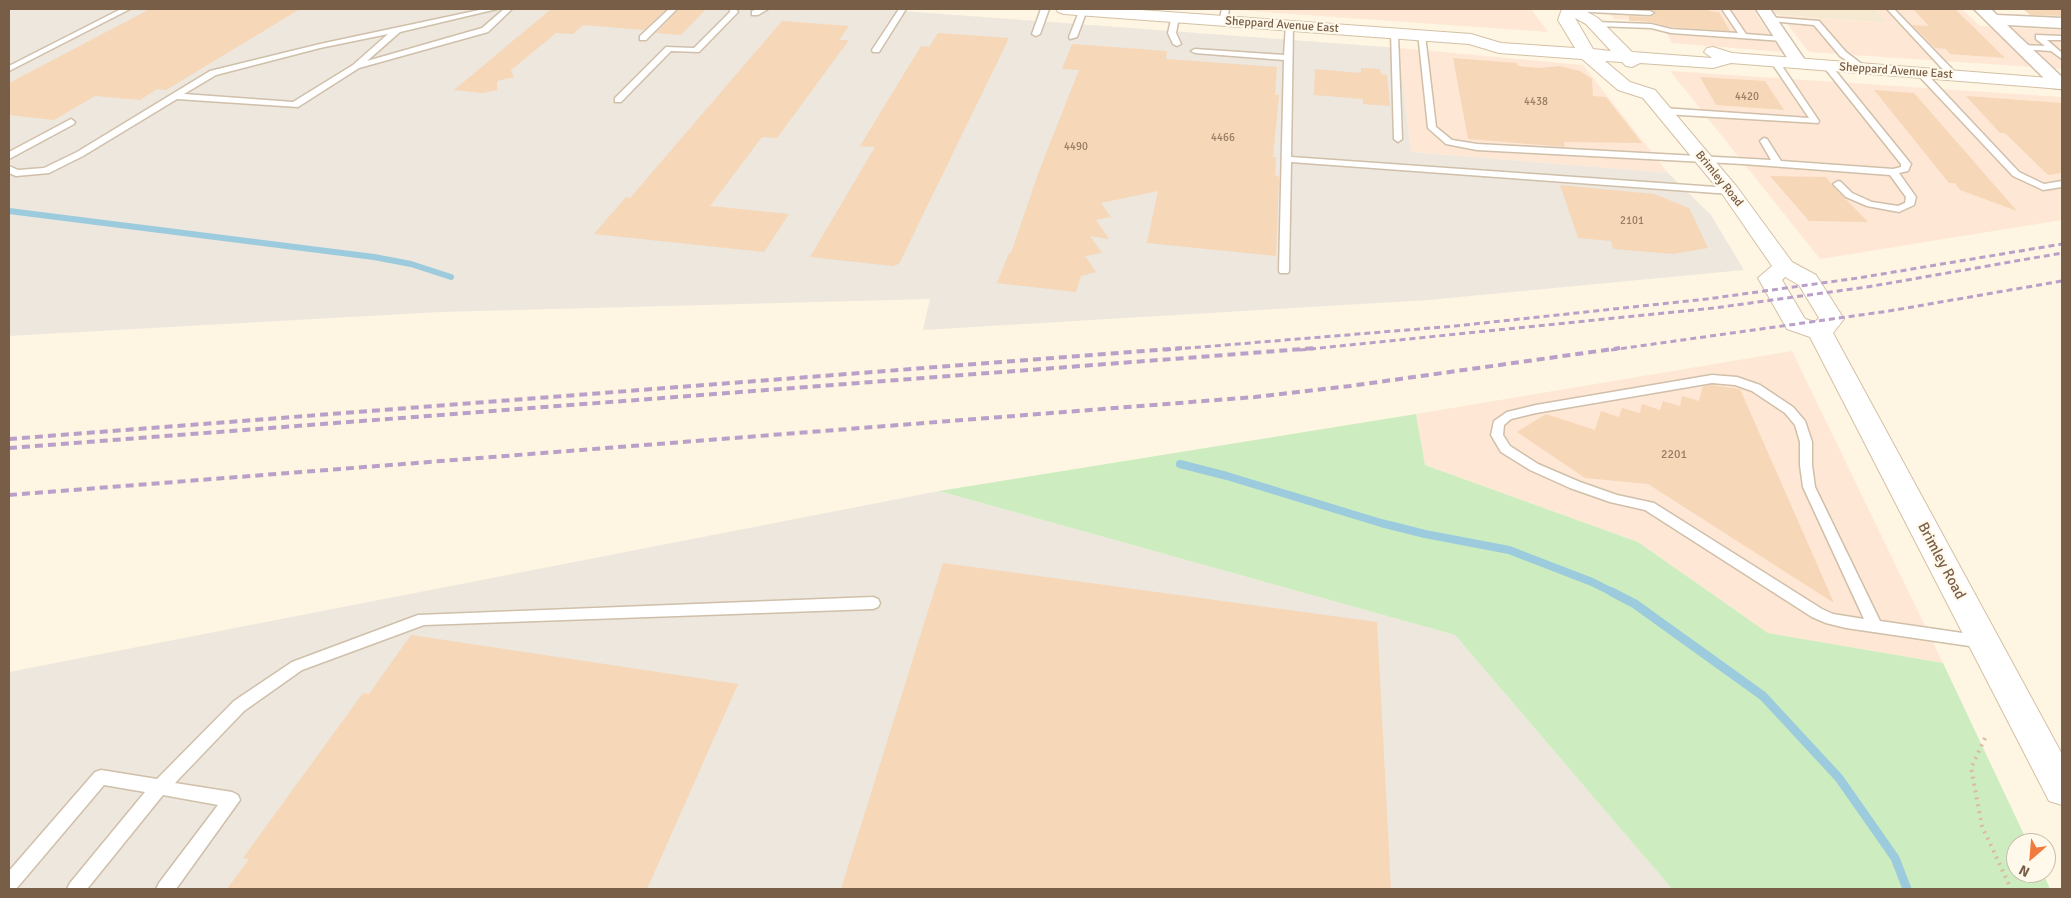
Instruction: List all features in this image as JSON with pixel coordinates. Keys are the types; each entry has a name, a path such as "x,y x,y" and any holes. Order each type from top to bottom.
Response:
{"main road":[{"name":"Sheppard Avenue East","path":"1064,9 1109,10 1175,17 1224,15 1289,26 1471,39 1499,48 1583,46 1611,42 1706,50 1730,58 2061,84"},
{"path":"1570,9 1595,24 1657,86 1649,94 1624,86 1583,46 1566,20 1570,9"},
{"name":"Sheppard Avenue East","path":"1583,46 1626,56 1713,64 1730,58"},
{"name":"Brimley Road","path":"1649,94 1730,191 1784,267 1808,280 1832,319 1820,332 1984,642 2057,772"},
{"path":"1784,267 1770,278 1796,324 1820,332"}],"street":[{"path":"1767,14 1799,63"},
{"path":"1988,14 2062,23"},
{"path":"1988,14 2061,84"}],"lane":[{"path":"9,69 126,9"},
{"path":"9,169 16,173 46,171 80,154 213,73 320,46 493,9"},
{"path":"356,67 485,30 508,9"},
{"path":"643,38 673,9"},
{"path":"618,100 669,49 696,50 734,12 733,9"},
{"path":"755,13 764,9"},
{"path":"876,50 902,9"},
{"path":"1036,34 1045,9"},
{"path":"1570,9 1650,13"},
{"path":"1726,9 1743,36"},
{"path":"1890,9 1953,75"},
{"path":"1073,36 1083,10"},
{"path":"1767,14 1816,22 1843,54 1863,68"},
{"path":"1175,17 1172,33 1177,44"},
{"path":"1595,24 1651,26 1672,31 1783,39"},
{"path":"1284,271 1289,26"},
{"path":"174,96 295,105 356,67 397,30"},
{"path":"1394,34 1398,139"},
{"path":"1421,35 1432,128 1449,142 1477,147 1893,172 1904,169 1906,164 1827,66"},
{"path":"2062,38 2040,37 2062,57"},
{"path":"2021,47 2053,49"},
{"path":"1195,50 1288,58"},
{"path":"1662,110 1815,121 1775,62"},
{"path":"1921,73 2016,174 2042,187 2062,184"},
{"path":"9,156 70,122"},
{"path":"1764,141 1778,164"},
{"path":"1286,158 1730,191"},
{"path":"1825,167 1834,180 1849,195 1870,204 1898,209 1909,205 1911,197 1893,172"},
{"path":"1875,626 1809,487 1806,442 1801,424 1789,410 1756,388 1738,381 1712,379 1536,409 1507,416 1498,424 1496,435 1505,449 1534,467 1575,485 1650,506 1816,612 1831,619 1875,626 1984,642"},
{"path":"76,889 159,788 239,706 297,666 423,619 873,603"},
{"path":"9,884 100,777 232,800 165,889"}],"path":[{"path":"1985,738 1971,768 1982,826 2011,889"}],"shaded area":[{"path":"9,9 876,9 1399,48 1411,152 1668,173 1711,215 1744,270 1428,300 923,330 930,299 440,312 9,336"},
{"path":"1224,9 1531,9 1548,32 1250,11"},
{"path":"1606,9 1753,9 1782,52 1672,43 1660,22 1614,19"},
{"path":"1753,9 1875,9 1888,23 1756,13"},
{"path":"1875,9 1962,9 1980,26 2062,30 2062,69 1809,52 1780,15 1887,23"},
{"path":"1399,48 1583,65 1668,173 1411,152"},
{"path":"1670,71 2062,97 2062,220 1820,259"},
{"path":"1792,351 1943,663 1768,633 1638,542 1425,465 1416,414"},
{"path":"939,491 1455,635 1672,889 9,889 9,672"}],"green space":[{"path":"1416,414 1425,465 1638,542 1768,633 1943,663 2023,833 2006,833 2006,883 2047,883 2050,889 1672,889 1455,635 939,491"}],"building":[{"path":"150,9 300,9 166,90 157,89 140,100 95,96 54,120 9,115 9,83"},
{"path":"551,9 667,9 644,30 583,25 573,34 556,33 511,70 514,77 497,81 497,90 483,93 454,90"},
{"path":"679,9 706,9 681,35 656,33"},
{"path":"1651,9 1708,9 1709,11 1719,12 1730,31 1670,27 1651,22 1629,21 1629,16 1650,17 1656,14"},
{"path":"1913,9 1955,9 2005,58 1950,54 1946,49 1935,48 1912,25 1929,26"},
{"path":"2023,9 2062,9 2062,16 2030,15"},
{"path":"782,21 849,26 839,40 849,40 777,138 762,137 710,206 789,214 764,252 594,234 626,197 630,198"},
{"path":"938,33 1009,38 899,264 892,266 810,257 875,147 860,146 921,46 929,47"},
{"path":"1072,44 1167,51 1166,59 1277,67 1275,95 1279,95 1273,157 1276,157 1275,175 1279,177 1276,256 1147,243 1158,191 1101,203 1111,217 1096,220 1109,239 1090,236 1102,253 1085,256 1096,272 1081,276 1076,292 997,283 1009,253 1011,253 1039,171 1079,70 1062,69"},
{"path":"1453,58 1517,63 1518,66 1539,68 1559,66 1580,71 1592,79 1593,96 1606,97 1642,143 1564,142 1565,147 1468,139"},
{"path":"1361,68 1380,69 1381,74 1387,75 1390,106 1363,104 1363,99 1314,95 1315,69 1361,73"},
{"path":"1700,77 1765,81 1784,110 1716,105"},
{"path":"1874,90 1914,93 2017,211 1960,190 1955,183 1949,183"},
{"path":"1966,96 2062,103 2062,173 2048,175 2005,133 2000,133"},
{"path":"1770,176 1826,177 1868,222 1809,221"},
{"path":"1560,185 1654,194 1689,208 1708,248 1673,254 1613,249 1611,241 1578,238"},
{"path":"1712,385 1740,389 1834,603 1648,484 1585,478 1517,432 1546,414 1595,430 1601,411 1619,417 1622,408 1640,413 1642,404 1660,410 1663,401 1680,406 1682,396 1699,401 1703,386"},
{"path":"943,563 1377,622 1391,889 841,889"},
{"path":"411,635 738,684 647,889 227,889 249,859 243,858 363,693 369,694"}],"waterway":[{"path":"9,211 374,257 411,264 451,277"},
{"path":"1180,464 1227,476 1381,523 1425,534 1509,550 1592,582 1612,592"},
{"path":"1612,592 1635,604 1763,696 1839,778 1895,858 1907,889"}],"railway":[{"path":"1165,350 1455,326 1707,299 1858,278 2062,244"},
{"path":"1300,350 1714,308 1867,287 2062,253"},
{"path":"1611,350 1889,311 2062,281"},
{"path":"9,439 1182,348"},
{"path":"9,448 1316,348"},
{"path":"9,495 1255,397 1350,386 1620,348"}]}
